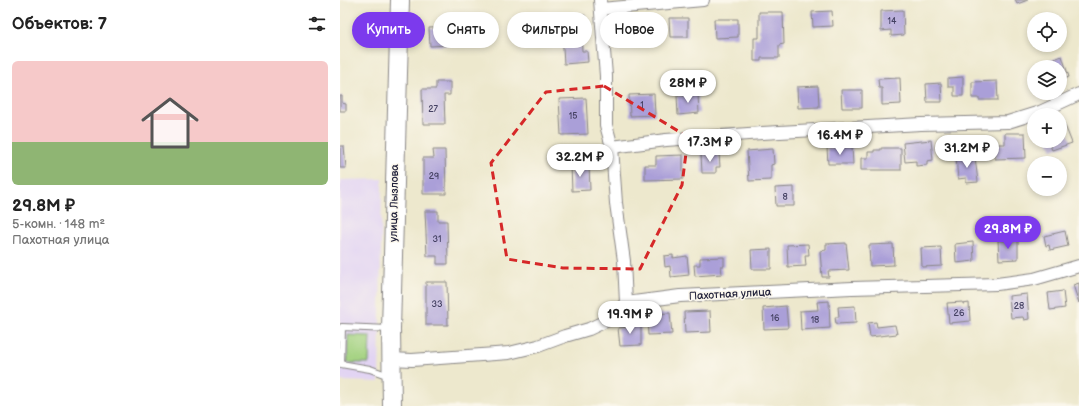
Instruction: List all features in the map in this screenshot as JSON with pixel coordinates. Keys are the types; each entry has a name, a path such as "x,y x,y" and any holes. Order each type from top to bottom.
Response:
{"main road":[{"name":"улица Лызлова","path":"392,406 391,329 400,0"}],"street":[{"path":"391,368 412,360 509,353 538,346 589,329 610,319 626,303 624,261 616,203 612,147 606,125 606,76 600,4 703,0"},
{"path":"612,147 666,140 762,133 921,124 1008,122 1040,112 1079,94"},
{"name":"Пахотная улица","path":"626,303 680,296 852,288 997,284 1034,280 1079,266"}],"lane":[{"path":"391,329 342,327 341,364 370,369 391,368"}],"highlighted area":[{"path":"604,86 688,137 682,185 640,269 563,268 507,259 491,163 546,92"}],"shaded area":[{"path":"382,179 379,382 340,381 340,180"}],"green space":[{"path":"348,335 370,336 369,363 347,363"}],"building":[{"path":"1015,0 1028,0 1017,4"},
{"path":"903,10 904,35 891,36 891,30 881,31 881,11"},
{"path":"832,11 833,26 813,27 812,12"},
{"path":"759,12 783,12 784,44 779,45 779,58 761,58 761,61 754,61 754,38 759,38"},
{"path":"669,18 688,18 688,37 670,37"},
{"path":"714,19 738,19 738,37 715,38"},
{"path":"429,28 433,28 433,46 430,46"},
{"path":"563,48 582,48 582,51 587,51 588,62 564,64"},
{"path":"1062,56 1063,60 1052,60"},
{"path":"963,77 963,96 954,96 954,87 948,87 948,78"},
{"path":"900,78 901,104 882,105 882,88 879,88 878,79"},
{"path":"997,81 998,100 979,100 979,98 972,98 972,82"},
{"path":"436,82 450,82 450,95 444,95 445,124 423,124 422,89 436,89"},
{"path":"941,83 942,102 927,102 926,84"},
{"path":"818,86 819,107 798,108 797,87"},
{"path":"841,90 862,90 862,108 842,108"},
{"path":"654,94 655,115 630,116 629,95"},
{"path":"698,94 699,113 678,115 677,96"},
{"path":"340,96 342,96 342,103 346,104 346,111 340,111"},
{"path":"586,98 588,134 561,135 559,99"},
{"path":"1067,130 1072,143 1067,145"},
{"path":"1005,133 1025,133 1026,158 995,159 995,144 1005,144"},
{"path":"931,140 933,160 927,161 927,165 916,166 916,161 905,162 903,143"},
{"path":"340,146 344,146 346,168 340,168"},
{"path":"852,147 853,164 828,164 827,148"},
{"path":"881,148 901,148 901,170 861,170 861,158 868,158 868,152 881,150"},
{"path":"773,149 774,164 771,165 771,180 749,181 747,151"},
{"path":"433,150 445,150 446,194 423,194 423,158 434,158"},
{"path":"719,153 720,167 716,167 716,173 702,173 701,154"},
{"path":"683,155 683,179 645,180 645,165 656,165 656,156"},
{"path":"964,156 964,158 975,157 978,182 966,183 966,178 958,179 956,157"},
{"path":"571,165 589,165 590,190 572,191"},
{"path":"794,187 794,206 776,206 775,188"},
{"path":"425,211 438,211 438,221 447,221 448,264 437,264 437,256 427,256"},
{"path":"1065,231 1068,246 1050,250 1049,245 1046,246 1044,236"},
{"path":"998,240 1018,240 1018,259 999,260"},
{"path":"973,242 974,261 956,263 955,244"},
{"path":"846,243 849,270 828,271 829,277 822,277 820,251 826,250 826,244"},
{"path":"808,244 809,255 805,255 806,266 788,267 787,245"},
{"path":"893,244 894,265 870,266 869,245"},
{"path":"941,247 942,266 922,267 921,248"},
{"path":"771,249 771,269 752,269 751,250"},
{"path":"673,255 673,258 687,256 689,275 671,277 670,266 665,267 664,256"},
{"path":"724,257 724,266 721,266 722,274 695,276 694,265 700,265 700,258"},
{"path":"426,282 447,282 448,325 426,325"},
{"path":"1079,283 1079,303 1073,285"},
{"path":"1063,291 1065,308 1050,310 1048,293"},
{"path":"1027,294 1029,319 1024,320 1023,317 1011,318 1009,296"},
{"path":"829,301 830,328 801,330 800,311 818,310 817,302"},
{"path":"963,302 963,304 969,303 970,321 949,323 947,303"},
{"path":"786,306 788,328 764,329 763,308"},
{"path":"855,306 856,323 836,324 835,317 839,317 838,307"},
{"path":"710,311 711,332 685,333 684,312"},
{"path":"670,313 672,334 648,335 647,317 652,317 651,314"},
{"path":"876,322 877,327 895,325 897,334 870,337 868,323"},
{"path":"628,324 641,324 641,345 620,346 618,328 629,327"}]}
